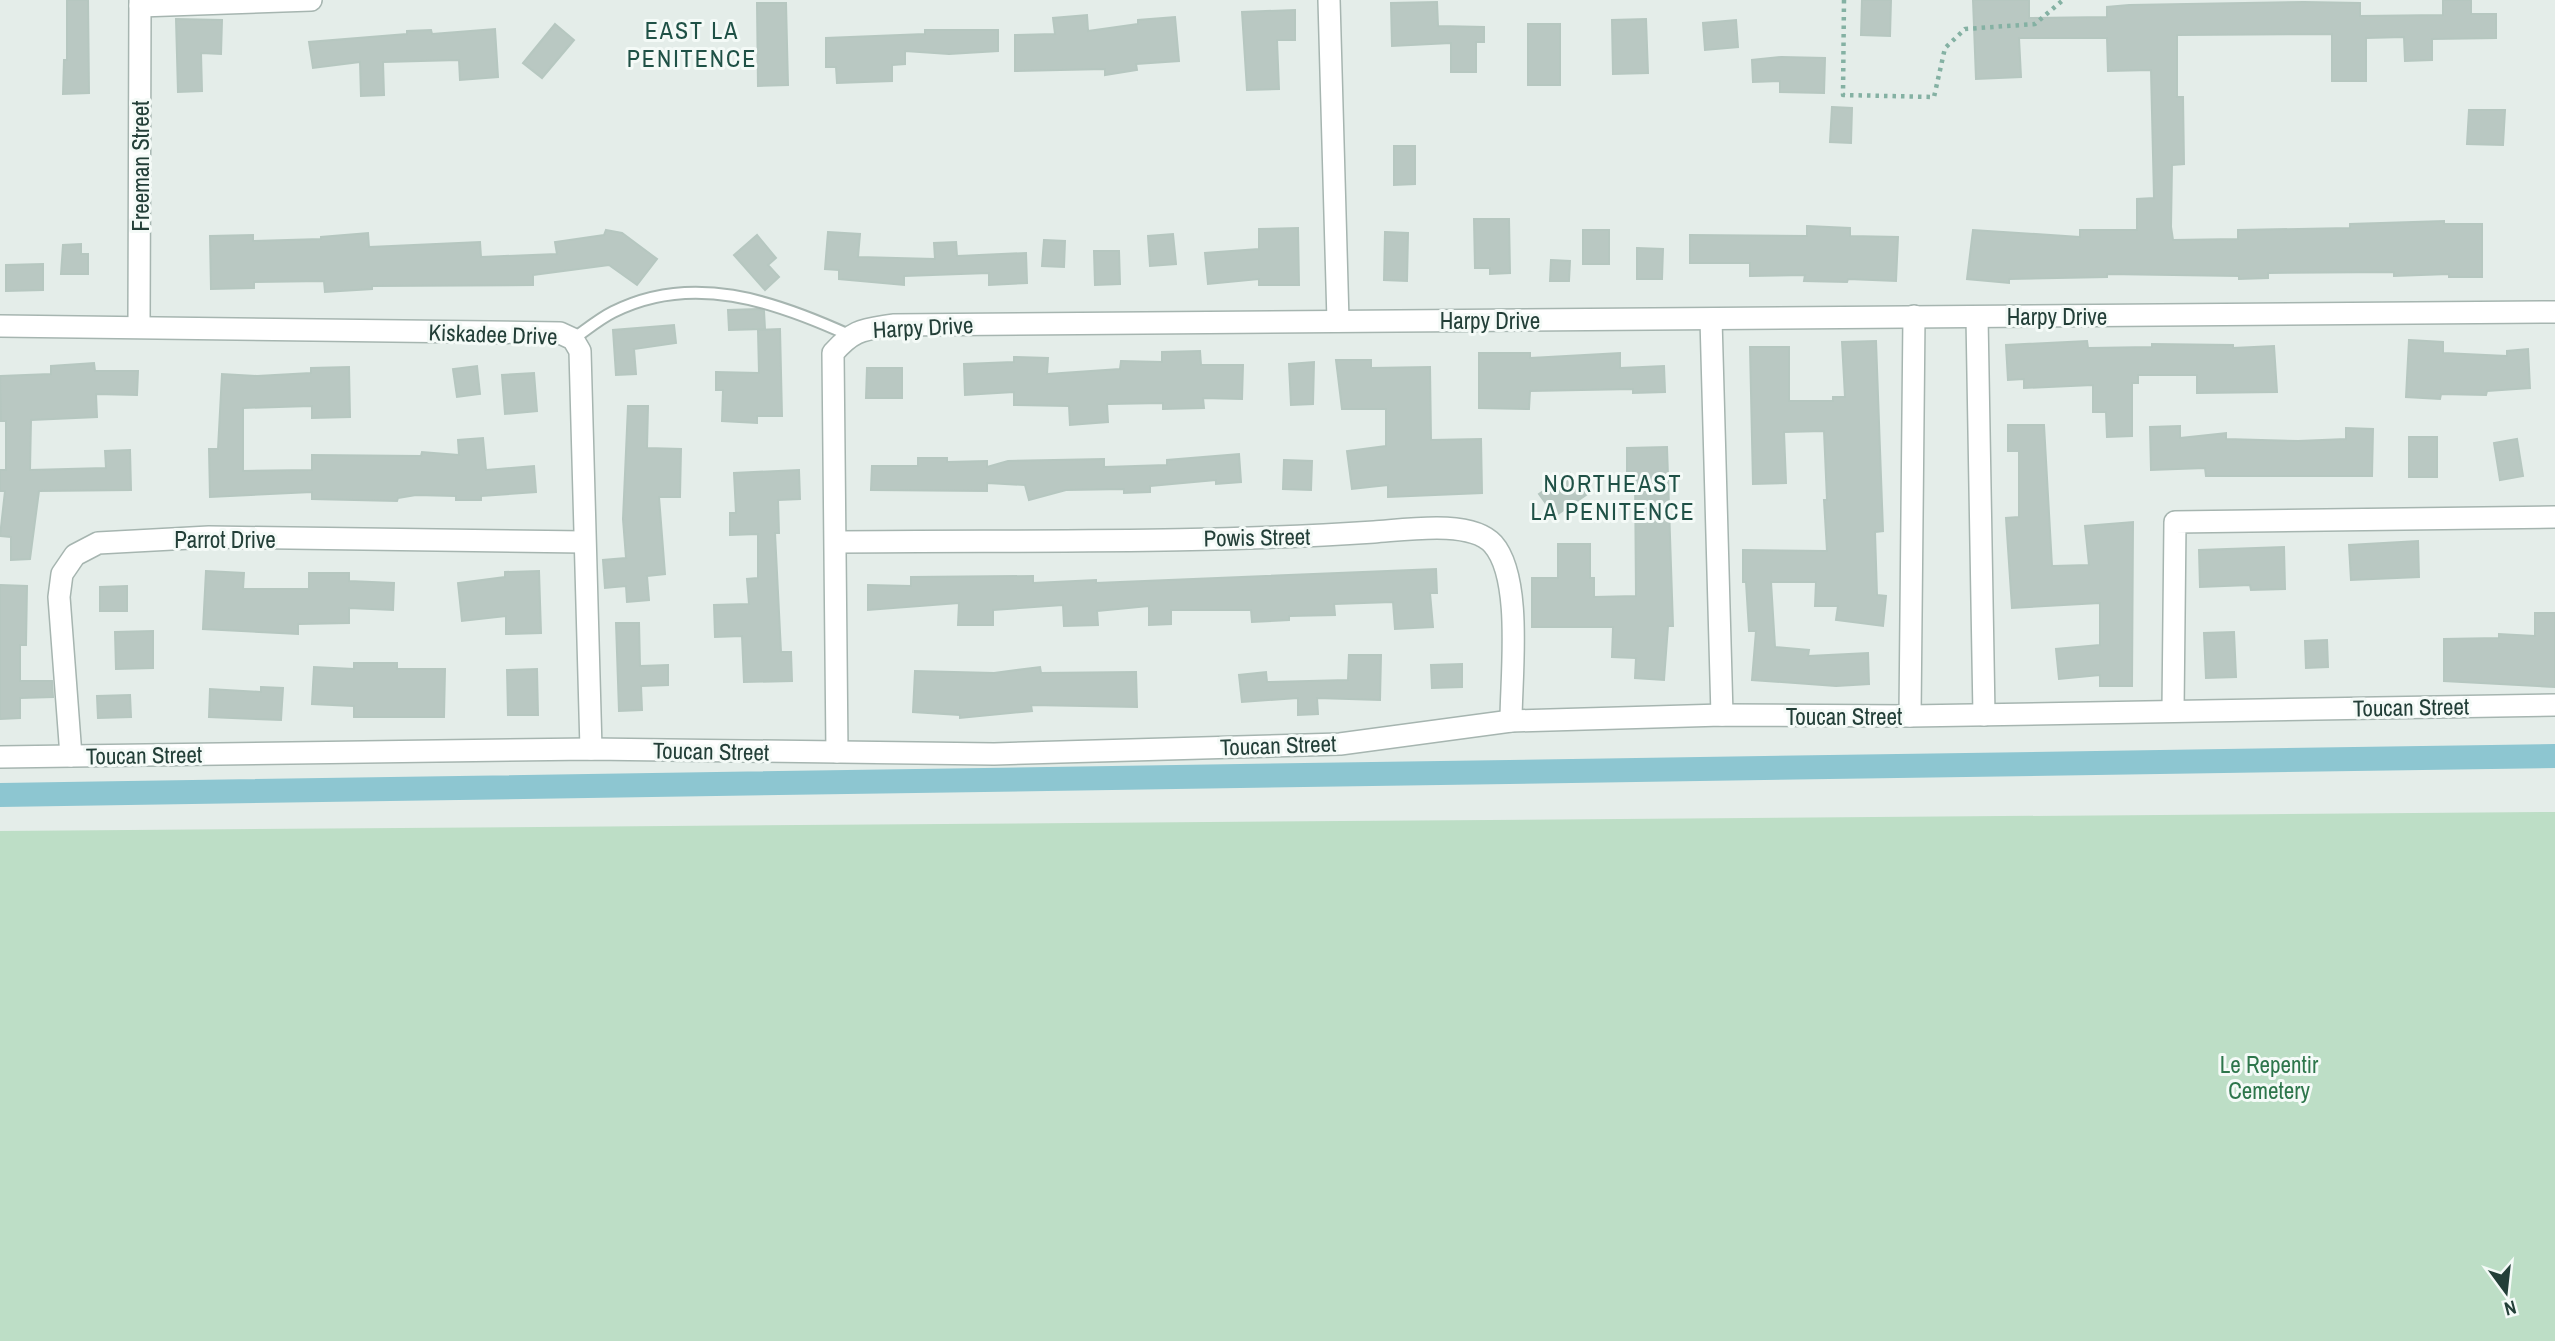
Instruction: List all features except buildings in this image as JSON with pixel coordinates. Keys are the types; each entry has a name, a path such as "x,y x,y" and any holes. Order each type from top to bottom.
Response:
{"street":[{"name":"Freeman Street","path":"139,327 140,3 311,0"},
{"path":"1329,0 1338,321"},
{"name":"Harpy Drive","path":"837,752 838,542 834,353 849,335 893,324 2555,312"},
{"path":"1910,716 1914,316"},
{"path":"1977,317 1984,715"},
{"path":"1711,318 1722,715"},
{"name":"Kiskadee Drive","path":"0,326 560,333 573,339 580,351 591,750"},
{"path":"2173,710 2175,522 2555,517"},
{"name":"Powis Street","path":"838,542 1296,537 1446,528 1473,533 1493,543 1505,568 1509,587 1511,721"},
{"name":"Parrot Drive","path":"71,756 60,597 62,574 75,555 98,543 209,537 584,542"},
{"name":"Toucan Street","path":"0,757 591,750 994,754 1340,744 1511,721 1722,715 1910,716 2555,705"}],"lane":[{"path":"573,339 613,312 656,298 698,291 730,293 798,312 849,335"}],"path":[{"path":"1844,0 1843,95 1934,97 1945,48 1965,29 2035,24 2063,0"}],"green space":[{"name":"Le Repentir Cemetery","path":"2555,812 2555,1341 0,1341 0,831"}],"waterway":[{"path":"0,795 2555,756"}],"district":[{"name":"EAST LA PENITENCE","path":"692,44"},
{"name":"NORTHEAST LA PENITENCE","path":"1613,497"}]}
